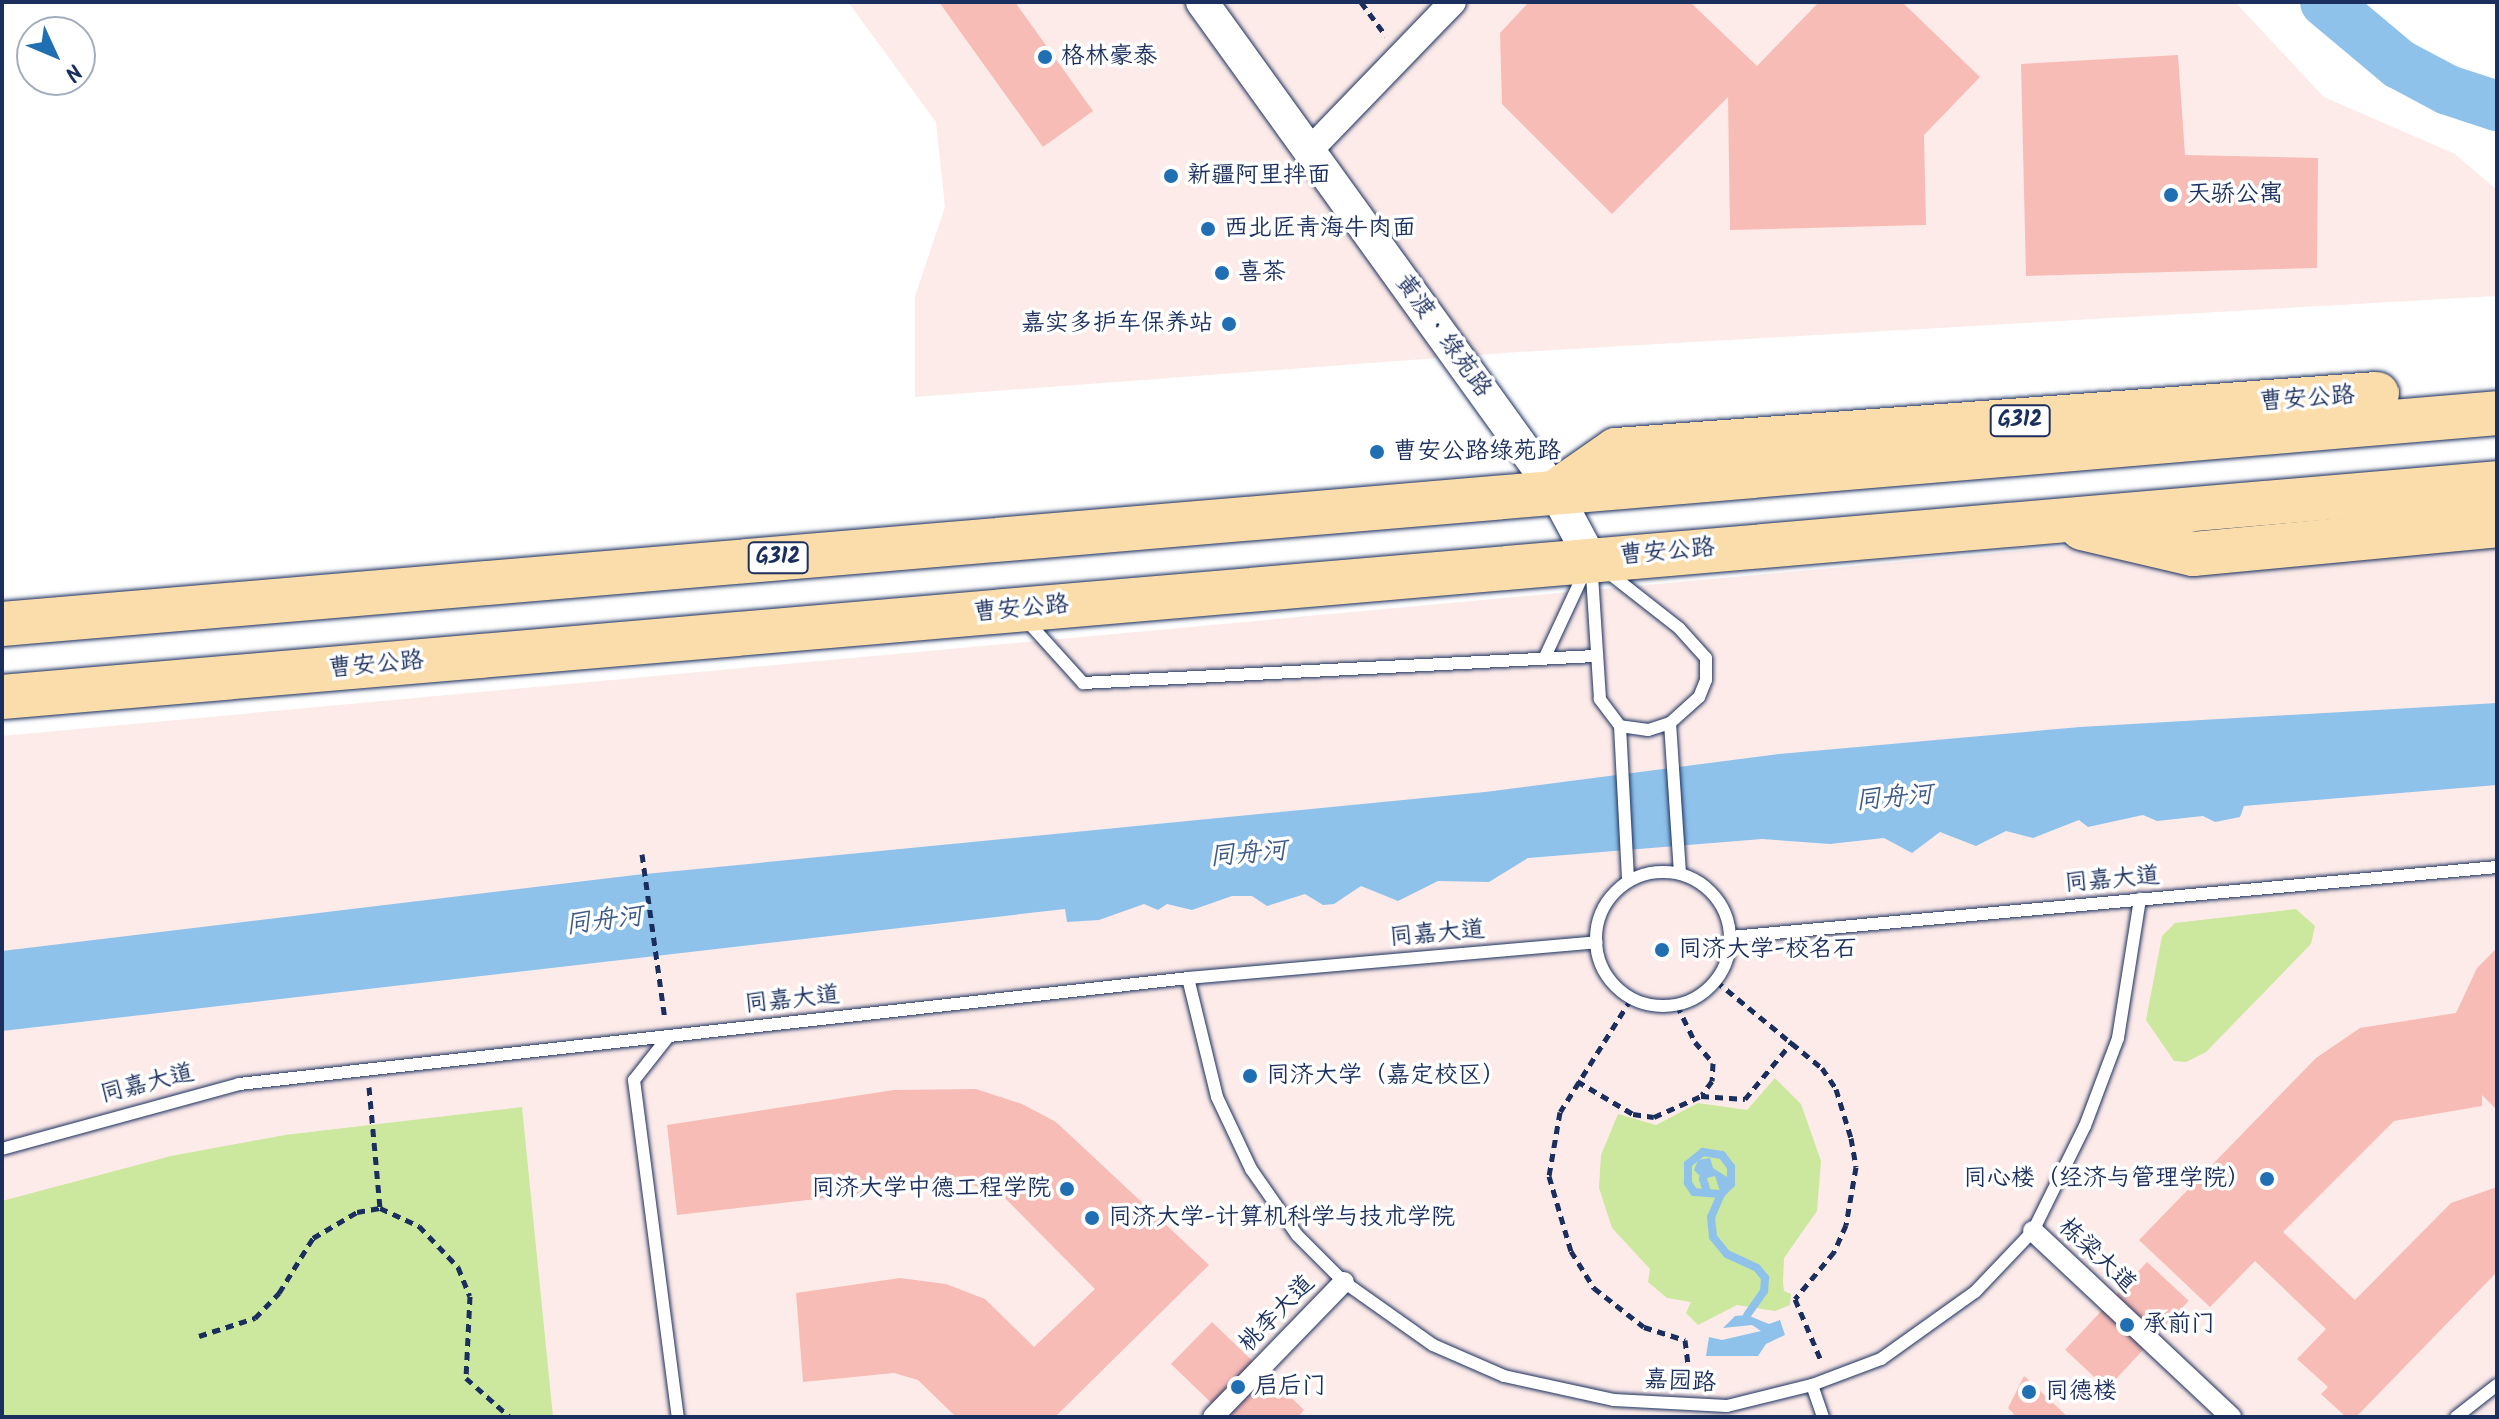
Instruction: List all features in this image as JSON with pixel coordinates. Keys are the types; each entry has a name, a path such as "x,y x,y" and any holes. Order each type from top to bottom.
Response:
{"highway":[{"name":"曹安公路","path":"1555,492 1616,450 2497,384"},
{"name":"曹安公路","path":"2,624 2497,413"},
{"name":"曹安公路","path":"2,697 2041,519 2497,483"},
{"name":"曹安公路","path":"2041,519 2193,554 2497,525"}],"street":[{"name":"黄渡 • 绿苑路","path":"1202,2 1555,492 1591,559"},
{"path":"1309,151 1453,2"},
{"name":"栋梁大道","path":"2033,1231 2231,1417"},
{"name":"桃李大道","path":"1213,1417 1344,1282"}],"lane":[{"path":"1591,559 1600,699 1620,726 1628,878"},
{"path":"1544,659 1591,559"},
{"path":"1591,559 1679,628 1706,658 1706,680 1699,697 1670,723 1648,730 1620,726"},
{"path":"1016,609 1083,683 1595,656"},
{"path":"1670,723 1680,873"},
{"name":"同嘉大道","path":"1731,937 2497,867"},
{"path":"1680,873 1716,896 1731,937 1727,960 1716,981 1698,996 1677,1005 1653,1006 1631,999 1601,965 1596,942 1605,905 1628,878 1680,873"},
{"name":"嘉园路","path":"1188,978 1217,1097 1251,1169 1297,1235 1344,1282 1433,1345 1504,1376 1614,1400 1692,1404 1728,1412 1828,1379 1897,1348 1975,1292 2033,1231 2085,1126 2118,1038 2140,899"},
{"name":"同嘉大道","path":"2,1149 239,1084 1188,978 1596,942"},
{"path":"668,1037 634,1080 678,1417"},
{"path":"1812,1385 1823,1417"},
{"path":"2456,1417 2497,1385"}],"path":[{"path":"1361,2 1401,56"},
{"path":"642,855 668,1037"},
{"path":"1716,981 1793,1041 1836,1089 1856,1167 1853,1196 1834,1252 1795,1299 1828,1379"},
{"path":"1631,999 1577,1081 1551,1141 1549,1176 1563,1229 1584,1272 1609,1302 1644,1327 1685,1340 1692,1404"},
{"path":"1577,1081 1644,1117 1666,1113 1701,1096 1712,1081 1713,1063 1695,1042 1677,1005"},
{"path":"1701,1096 1745,1099 1793,1041"},
{"path":"367,1070 380,1208"},
{"path":"199,1336 255,1318 279,1293 313,1238 357,1212 380,1208 419,1226 458,1267 470,1296 466,1378 510,1417"}],"shaded area":[{"path":"848,2 2235,2 2324,97 2455,154 2497,190 2497,296 1518,352 915,397 915,296 945,207 936,122"},
{"name":"同济大学（嘉定校区）","path":"2497,507 2497,1417 2,1417 2,736"}],"green space":[{"path":"2296,909 2315,926 2311,944 2206,1052 2186,1062 2174,1061 2146,1020 2162,936 2175,923"},
{"path":"1775,1078 1801,1104 1821,1161 1817,1211 1784,1258 1784,1291 1791,1294 1790,1305 1775,1311 1737,1305 1698,1325 1686,1313 1691,1302 1667,1298 1648,1282 1650,1269 1612,1228 1599,1188 1601,1155 1618,1114 1656,1125 1698,1103 1747,1110"},
{"path":"522,1107 553,1417 2,1417 2,1201 171,1156 285,1135"}],"water":[{"name":"同舟河","path":"2497,703 2497,785 2244,806 2240,817 2215,822 2203,816 2157,821 2143,815 2088,827 2079,820 2033,838 2006,831 1976,846 1940,832 1912,853 1884,838 1830,844 1762,839 1528,858 1489,882 1438,881 1398,901 1361,886 1334,904 1323,905 1305,894 1267,906 1252,896 1232,896 1192,910 1167,904 1158,910 1144,904 1099,920 1067,922 1065,909 2,1031 2,951 635,875 1485,792 1779,754 2080,727"},
{"path":"1710,1158 1713,1168 1727,1177 1727,1190 1721,1194 1715,1176 1703,1179 1694,1170 1698,1160"},
{"path":"1747,1315 1769,1324 1780,1320 1785,1335 1766,1344 1758,1356 1706,1356 1709,1337 1722,1340 1761,1331 1752,1325 1723,1328 1735,1316"}],"building":[{"path":"939,2 1015,2 1093,111 1043,147"},
{"path":"1529,2 1690,2 1757,66 1819,2 1902,2 1980,77 1924,135 1926,225 1730,230 1728,97 1612,214 1502,104 1500,33"},
{"name":"天骄公寓","path":"2178,55 2185,155 2318,158 2317,268 2026,276 2021,64"},
{"name":"同心楼（经济与管理学院）","path":"2497,948 2497,1110 2482,1095 2482,1106 2394,1121 2283,1232 2355,1300 2451,1203 2497,1187 2497,1272 2356,1417 2346,1417 2321,1394 2328,1387 2297,1359 2326,1329 2255,1261 2210,1307 2139,1240 2316,1058 2360,1028 2456,1013 2477,968"},
{"path":"976,1089 1022,1104 1056,1122 1209,1265 1055,1417 956,1417 918,1380 894,1373 803,1382 796,1293 900,1278 946,1284 985,1299 1034,1347 1095,1289 1004,1197 965,1182 677,1215 667,1125 894,1090"},
{"name":"承前门","path":"2147,1262 2189,1301 2107,1389 2065,1350"},
{"name":"启后门","path":"1212,1322 1304,1410 1298,1417 1226,1417 1171,1364"},
{"name":"同德楼","path":"2024,1376 2068,1417 2010,1417 2014,1414 2008,1408"}],"waterway":[{"path":"2325,2 2399,64 2448,90 2497,106"},
{"path":"1703,1152 1722,1155 1731,1167 1731,1184 1721,1194 1694,1192 1688,1183 1688,1164 1703,1152"},
{"path":"1703,1179 1707,1192"},
{"path":"1721,1194 1711,1217 1713,1237 1727,1254 1757,1268 1765,1278 1764,1291 1747,1315"}],"place":[{"name":"格林豪泰","path":"1045,57"},
{"name":"新疆阿里拌面","path":"1171,176"},
{"name":"天骄公寓","path":"2171,195"},
{"name":"西北匠青海牛肉面","path":"1208,229"},
{"name":"喜茶","path":"1222,273"},
{"name":"嘉实多护车保养站","path":"1229,324"},
{"name":"曹安公路绿苑路","path":"1377,452"},
{"name":"同济大学-校名石","path":"1662,950"},
{"name":"同济大学（嘉定校区）","path":"1250,1076"},
{"name":"同心楼（经济与管理学院）","path":"2267,1179"},
{"name":"同济大学中德工程学院","path":"1067,1189"},
{"name":"同济大学-计算机科学与技术学院","path":"1092,1218"},
{"name":"承前门","path":"2127,1325"},
{"name":"启后门","path":"1238,1387"},
{"name":"同德楼","path":"2029,1392"}]}
